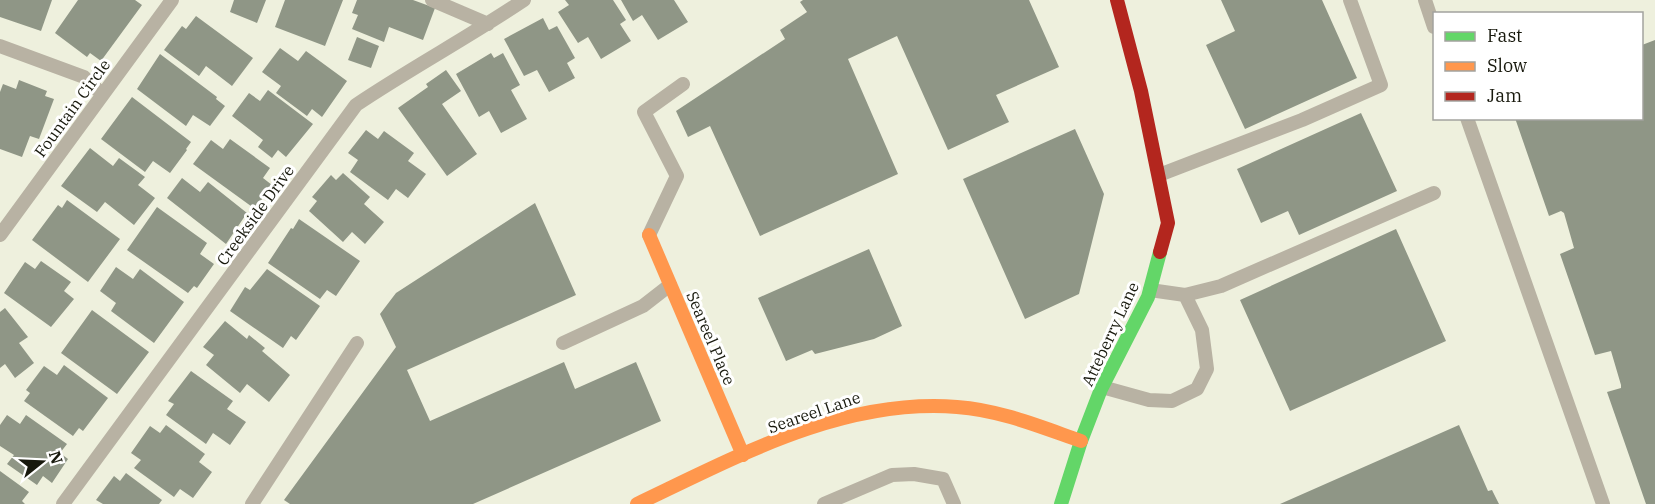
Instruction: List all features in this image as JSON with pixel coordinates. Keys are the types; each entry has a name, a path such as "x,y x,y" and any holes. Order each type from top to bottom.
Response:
{"street":[{"name":"Atteberry Lane","path":"1061,504 1081,441 1102,387 1150,290 1168,223 1141,91 1117,0"},
{"name":"Seareel Place","path":"649,235 743,455"},
{"name":"Seareel Lane","path":"637,504 743,455 829,421 874,410 916,404 958,406 1013,417 1081,441"}],"lane":[{"name":"Fountain Circle","path":"0,235 172,0"},
{"path":"432,0 488,24"},
{"name":"Creekside Drive","path":"63,504 356,105 524,0"},
{"path":"1159,175 1302,120 1381,85 1350,0"},
{"path":"1425,0 1433,24"},
{"path":"0,46 84,77 102,94"},
{"path":"649,235 676,176 644,111 683,84"},
{"path":"1468,120 1603,504"},
{"path":"1150,290 1185,295 1221,286 1434,193"},
{"path":"563,343 643,306 670,285"},
{"path":"1102,387 1149,400 1172,401 1197,389 1207,369 1202,330 1185,295"},
{"path":"256,502 357,343"},
{"path":"824,504 892,475 914,474 943,479 954,504"}],"building":[{"path":"0,0 52,0 41,31 0,17"},
{"path":"78,0 135,0 142,5 101,61 90,53 87,57 55,33"},
{"path":"234,0 266,0 257,23 230,12"},
{"path":"285,0 343,0 325,46 275,27"},
{"path":"357,0 413,0 435,8 423,40 389,27 384,42 352,29 358,15 352,13"},
{"path":"565,0 613,0 626,20 620,24 631,41 601,59 588,37 578,43 558,12 569,5"},
{"path":"621,0 674,0 688,22 658,40 642,15 633,21"},
{"path":"803,0 1029,0 1059,67 996,95 1009,122 948,150 897,36 848,59 898,174 760,236 710,126 688,137 676,111 785,39 780,30 807,12 800,2"},
{"path":"1221,0 1322,0 1357,78 1245,129 1206,45 1235,31"},
{"path":"196,16 253,58 232,86 206,66 199,76 164,50 182,26 186,29"},
{"path":"543,18 549,30 557,26 575,58 567,63 575,78 549,92 537,70 524,76 504,39"},
{"path":"357,37 379,46 371,68 348,60"},
{"path":"1655,40 1655,504 1646,504 1607,392 1621,388 1611,351 1595,355 1560,254 1574,248 1564,213 1561,211 1549,216 1516,120 1643,120 1643,45"},
{"path":"280,48 298,61 306,51 347,81 322,117 312,109 307,116 276,93 281,86 262,72"},
{"path":"491,53 494,58 503,53 520,85 511,90 527,119 501,133 489,111 479,117 456,74"},
{"path":"160,54 217,97 216,99 225,106 210,126 193,115 186,126 137,89"},
{"path":"446,70 461,91 442,104 477,154 447,176 398,108 428,87 426,84"},
{"path":"19,80 47,91 45,96 54,99 39,139 30,136 22,157 0,149 0,92 3,84 16,89"},
{"path":"268,90 313,124 286,157 278,150 272,158 258,147 263,140 232,116 249,93 260,101"},
{"path":"132,97 191,142 170,173 153,161 145,172 101,139"},
{"path":"1361,113 1397,191 1299,235 1288,211 1261,223 1237,169"},
{"path":"1075,129 1104,194 1079,294 1025,319 963,179"},
{"path":"366,130 378,139 384,131 414,153 408,161 426,174 408,198 396,189 388,200 350,172 358,160 348,153"},
{"path":"230,139 270,168 263,178 272,185 255,209 193,164 211,140 223,149"},
{"path":"90,148 113,166 119,158 145,177 138,185 155,198 134,225 105,202 97,212 61,186"},
{"path":"343,173 370,197 364,204 384,222 365,244 352,232 343,242 309,211 317,201 312,197 331,175 336,180"},
{"path":"182,178 200,192 208,182 247,213 226,244 167,198"},
{"path":"67,200 120,239 88,282 32,240 58,205 62,208"},
{"path":"535,203 576,295 407,370 430,421 564,362 575,389 636,362 661,421 473,504 290,504 284,500 396,347 380,314 396,293"},
{"path":"157,207 207,243 200,254 214,264 197,288 194,286 188,293 127,250"},
{"path":"299,219 360,261 336,296 327,290 320,299 268,263"},
{"path":"1396,229 1446,341 1290,411 1240,300"},
{"path":"869,249 902,326 874,339 815,354 812,350 786,361 758,298"},
{"path":"41,261 71,282 64,291 74,299 51,327 4,293 25,262 35,269"},
{"path":"116,267 133,279 140,269 184,302 154,343 111,311 116,303 100,291"},
{"path":"267,269 320,306 296,340 291,336 283,348 230,311 245,287 250,290"},
{"path":"5,308 28,337 19,343 34,363 15,378 5,364 0,368 0,312"},
{"path":"92,310 149,352 117,394 61,353"},
{"path":"225,321 247,339 249,335 265,348 262,351 290,375 269,402 247,384 240,393 206,365 214,355 203,347"},
{"path":"64,365 108,398 83,431 79,428 73,436 24,401 30,393 26,390 44,366 57,375"},
{"path":"191,371 233,401 227,409 246,422 230,445 213,433 206,444 166,415 174,404 168,401"},
{"path":"7,415 20,424 26,415 67,444 60,453 68,459 52,483 43,476 37,485 7,464 14,455 0,446 0,425"},
{"path":"166,425 205,454 199,462 212,472 193,498 180,489 174,497 134,468 141,460 131,453 150,426 160,433"},
{"path":"1459,425 1488,491 1492,490 1499,504 1280,504"},
{"path":"0,471 29,492 22,501 25,504 0,504"},
{"path":"126,473 162,500 159,504 103,504 96,500 114,476 120,481"}],"traffic: fast":[{"path":"1061,504 1081,441 1101,389 1148,297 1160,252"}],"traffic: slow":[{"path":"649,235 743,455"},
{"path":"637,504 714,467 792,434 832,421 873,412 915,407 973,409 1020,420 1081,441"}],"traffic: jam":[{"path":"1117,0 1141,91 1168,223 1160,252"}]}
